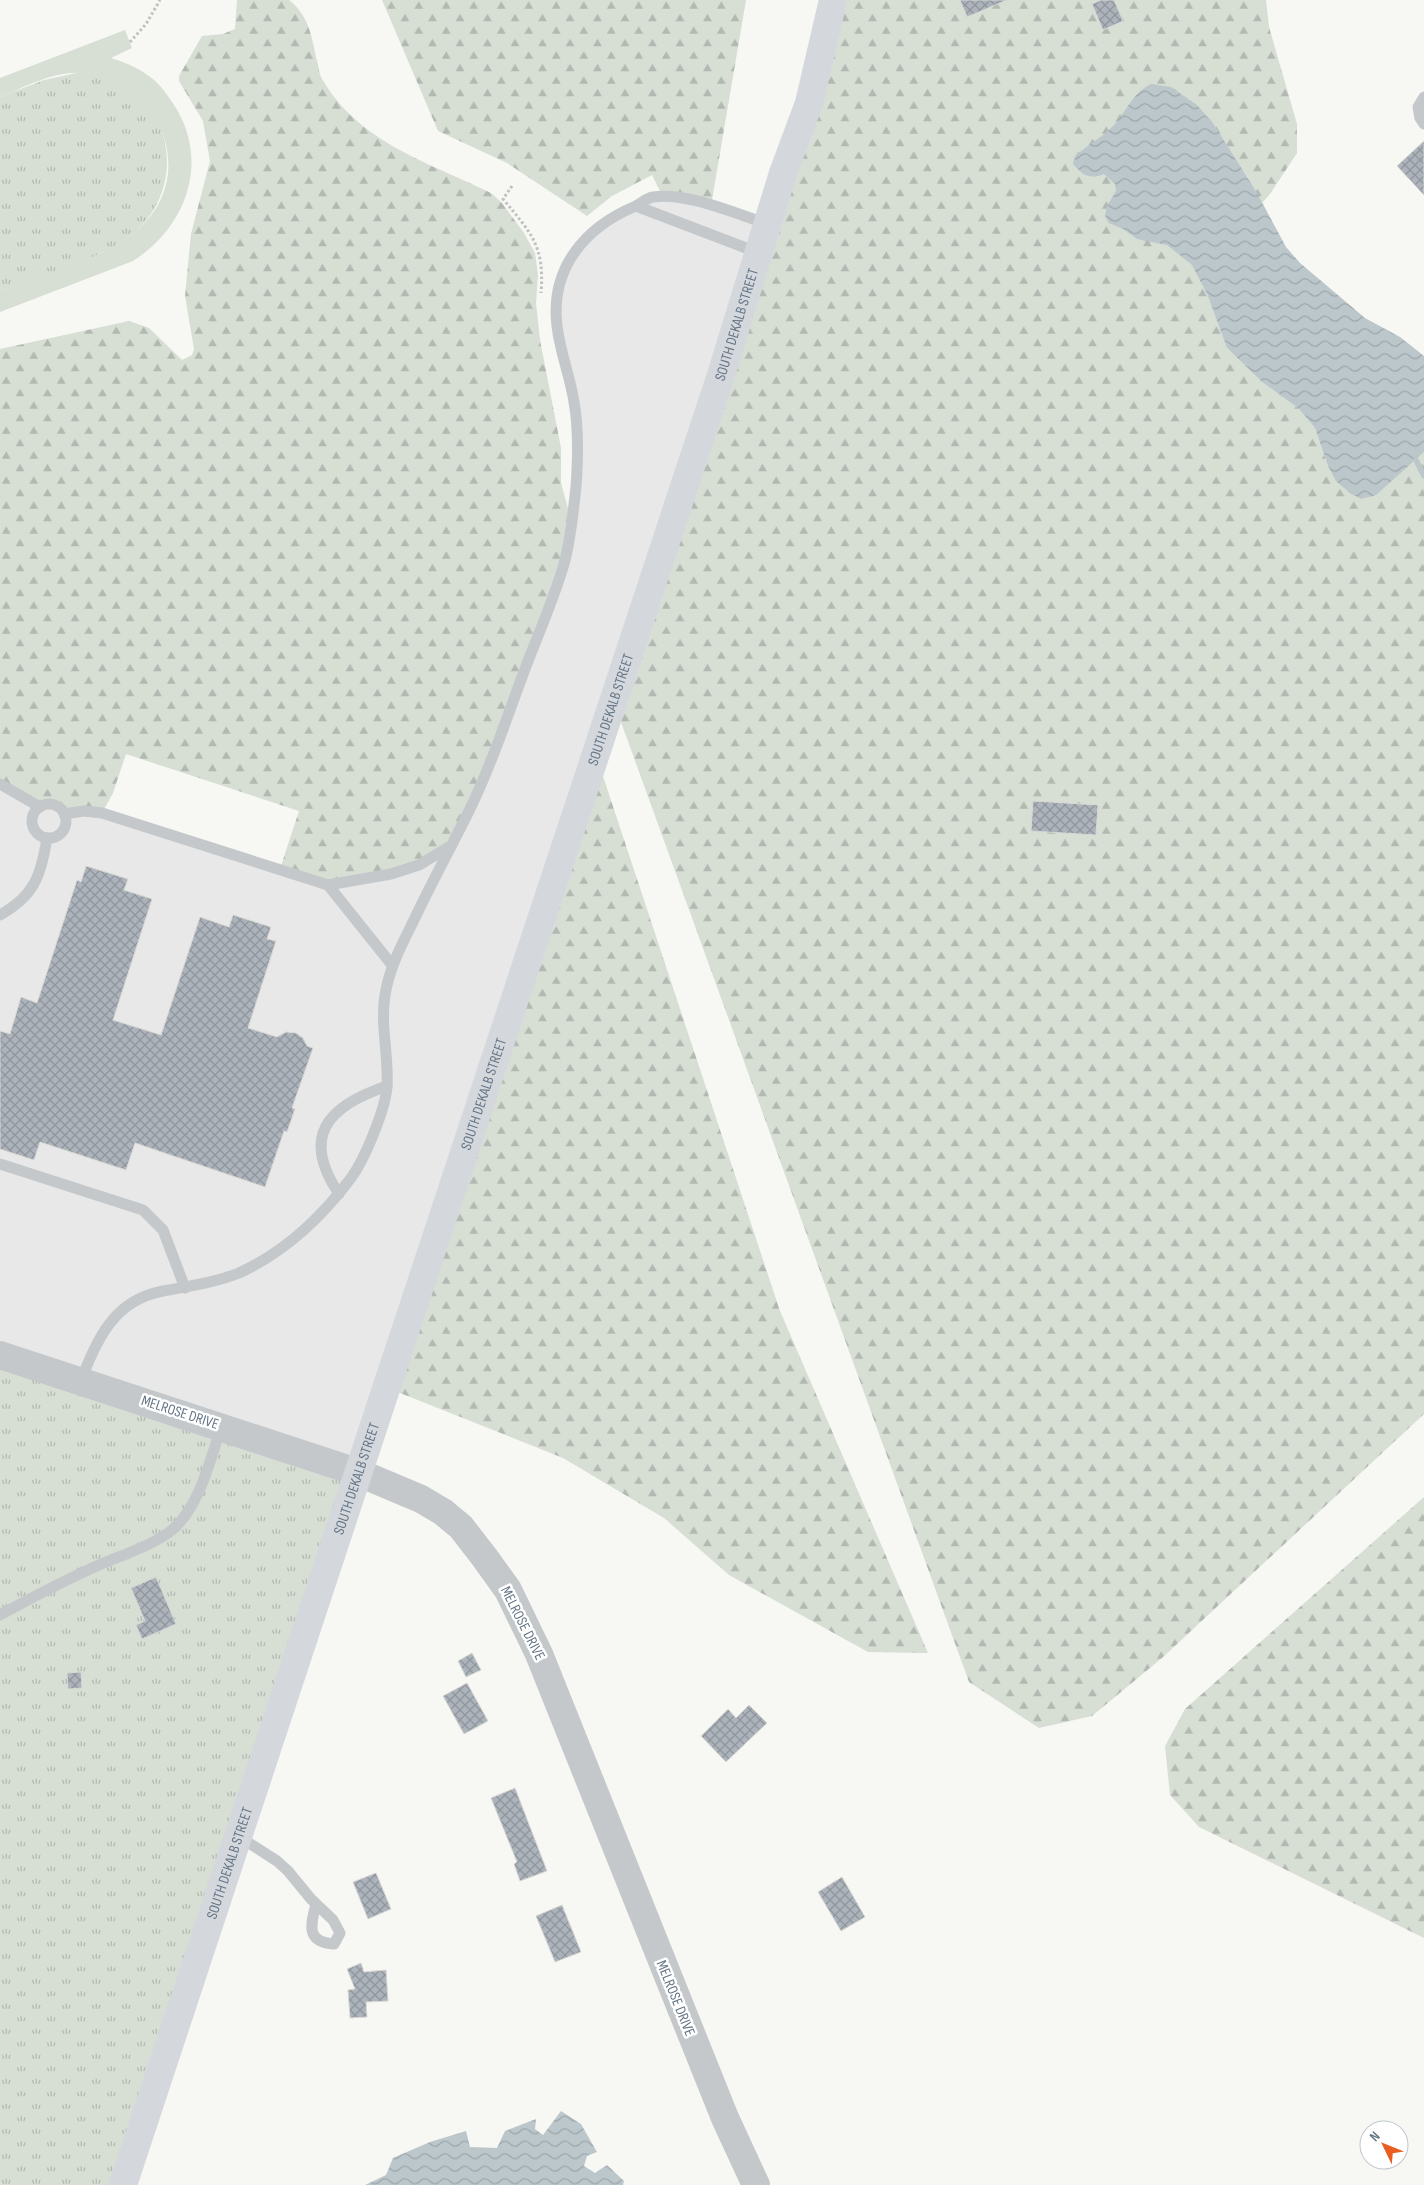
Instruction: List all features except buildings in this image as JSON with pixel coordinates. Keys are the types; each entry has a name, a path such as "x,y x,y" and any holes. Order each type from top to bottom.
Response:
{"main road":[{"name":"SOUTH DEKALB STREET","path":"123,2185 721,375 768,224 809,103 833,0"}],"street":[{"name":"MELROSE DRIVE","path":"0,1355 358,1472 421,1499 443,1512 461,1528 508,1590 539,1654 707,2074 756,2185"}],"lane":[{"path":"1424,97 1418,107 1420,118 1424,124"},
{"path":"81,1380 98,1340 119,1312 131,1303 145,1296 185,1288 238,1273 282,1248 316,1221 355,1174 378,1122 387,1086 383,1020 385,994 392,965 449,847 468,813 494,752 564,564 572,523 576,482 576,416 556,324 558,292 563,273 585,238 605,222 651,197 693,201 768,224"},
{"path":"636,206 759,254"},
{"path":"0,784 40,807"},
{"path":"48,804 56,806 64,814 65,825 62,832 55,837 47,838 38,834 32,823 34,814 40,807 48,804"},
{"path":"64,814 84,811 102,813 328,884 391,874 418,865 449,847"},
{"path":"0,915 28,896 43,863 47,838"},
{"path":"328,884 392,965"},
{"path":"339,1194 327,1176 321,1159 320,1146 324,1132 330,1119 345,1104 362,1094 387,1086"},
{"path":"0,1164 143,1210 163,1230 185,1288"},
{"path":"0,1615 56,1584 155,1540 172,1530 190,1507 203,1482 222,1426"},
{"path":"238,1836 283,1866 316,1904"}],"path":[{"path":"130,42 146,24 160,0"}],"shaded area":[{"path":"663,197 768,224 357,1472 0,1355 0,784 61,809 79,811 280,869 564,564 577,447 559,336 558,293 585,238"}],"green space":[{"path":"237,0 289,0 301,13 309,28 322,79 337,101 355,120 398,149 420,161 491,193 502,203 524,233 535,253 538,275 536,303 540,340 561,448 561,483 572,523 564,564 493,754 449,847 419,865 328,885 280,869 299,811 126,754 113,793 102,813 61,809 53,805 44,805 0,784 0,349 129,321 149,328 182,360 192,355 194,349 185,296 191,234 210,161 203,121 179,81 179,76 202,36 223,34 235,29"},
{"path":"382,0 746,0 711,206 663,197 652,175 612,196 587,216 507,163 438,131"},
{"path":"833,0 1266,0 1269,27 1297,124 1297,153 1270,194 1198,275 1227,348 1262,382 1298,408 1315,428 1328,466 1416,460 1424,452 1424,1414 1162,1658 1092,1716 1039,1728 969,1682 613,700"},
{"path":"125,30 132,48 111,58 133,66 154,80 169,98 184,123 190,146 191,168 188,189 180,210 168,229 152,246 133,261 0,312 0,291 72,266 107,250 138,229 156,207 166,183 168,158 163,134 151,111 134,93 111,80 83,73 72,73 40,80 0,97 0,78"},
{"path":"81,72 95,74 118,82 137,94 152,110 161,129 166,150 166,171 162,192 152,212 138,229 108,250 73,266 0,291 0,97 44,80"},
{"path":"595,752 780,1311 928,1653 868,1652 729,1575 664,1518 563,1458 385,1387"},
{"path":"0,1355 357,1472 123,2185 0,2185"},
{"path":"1424,1497 1424,1938 1199,1827 1170,1795 1165,1746 1185,1709"}],"water":[{"path":"1151,84 1171,87 1197,105 1213,123 1257,193 1286,247 1300,263 1365,318 1400,337 1424,356 1424,452 1376,495 1361,499 1350,493 1336,481 1328,466 1315,428 1298,408 1262,382 1227,348 1207,294 1192,265 1167,245 1137,239 1123,229 1109,223 1105,216 1107,206 1116,191 1115,184 1104,174 1094,177 1090,176 1080,171 1073,164 1074,159 1078,155 1115,124 1138,93"},
{"path":"561,2111 581,2124 597,2152 587,2156 584,2166 595,2173 607,2165 624,2181 623,2185 365,2185 386,2175 393,2158 430,2142 466,2131 470,2147 497,2148 505,2131 536,2119 535,2129 543,2135"}],"waterway":[{"path":"1416,460 1424,476"}]}
